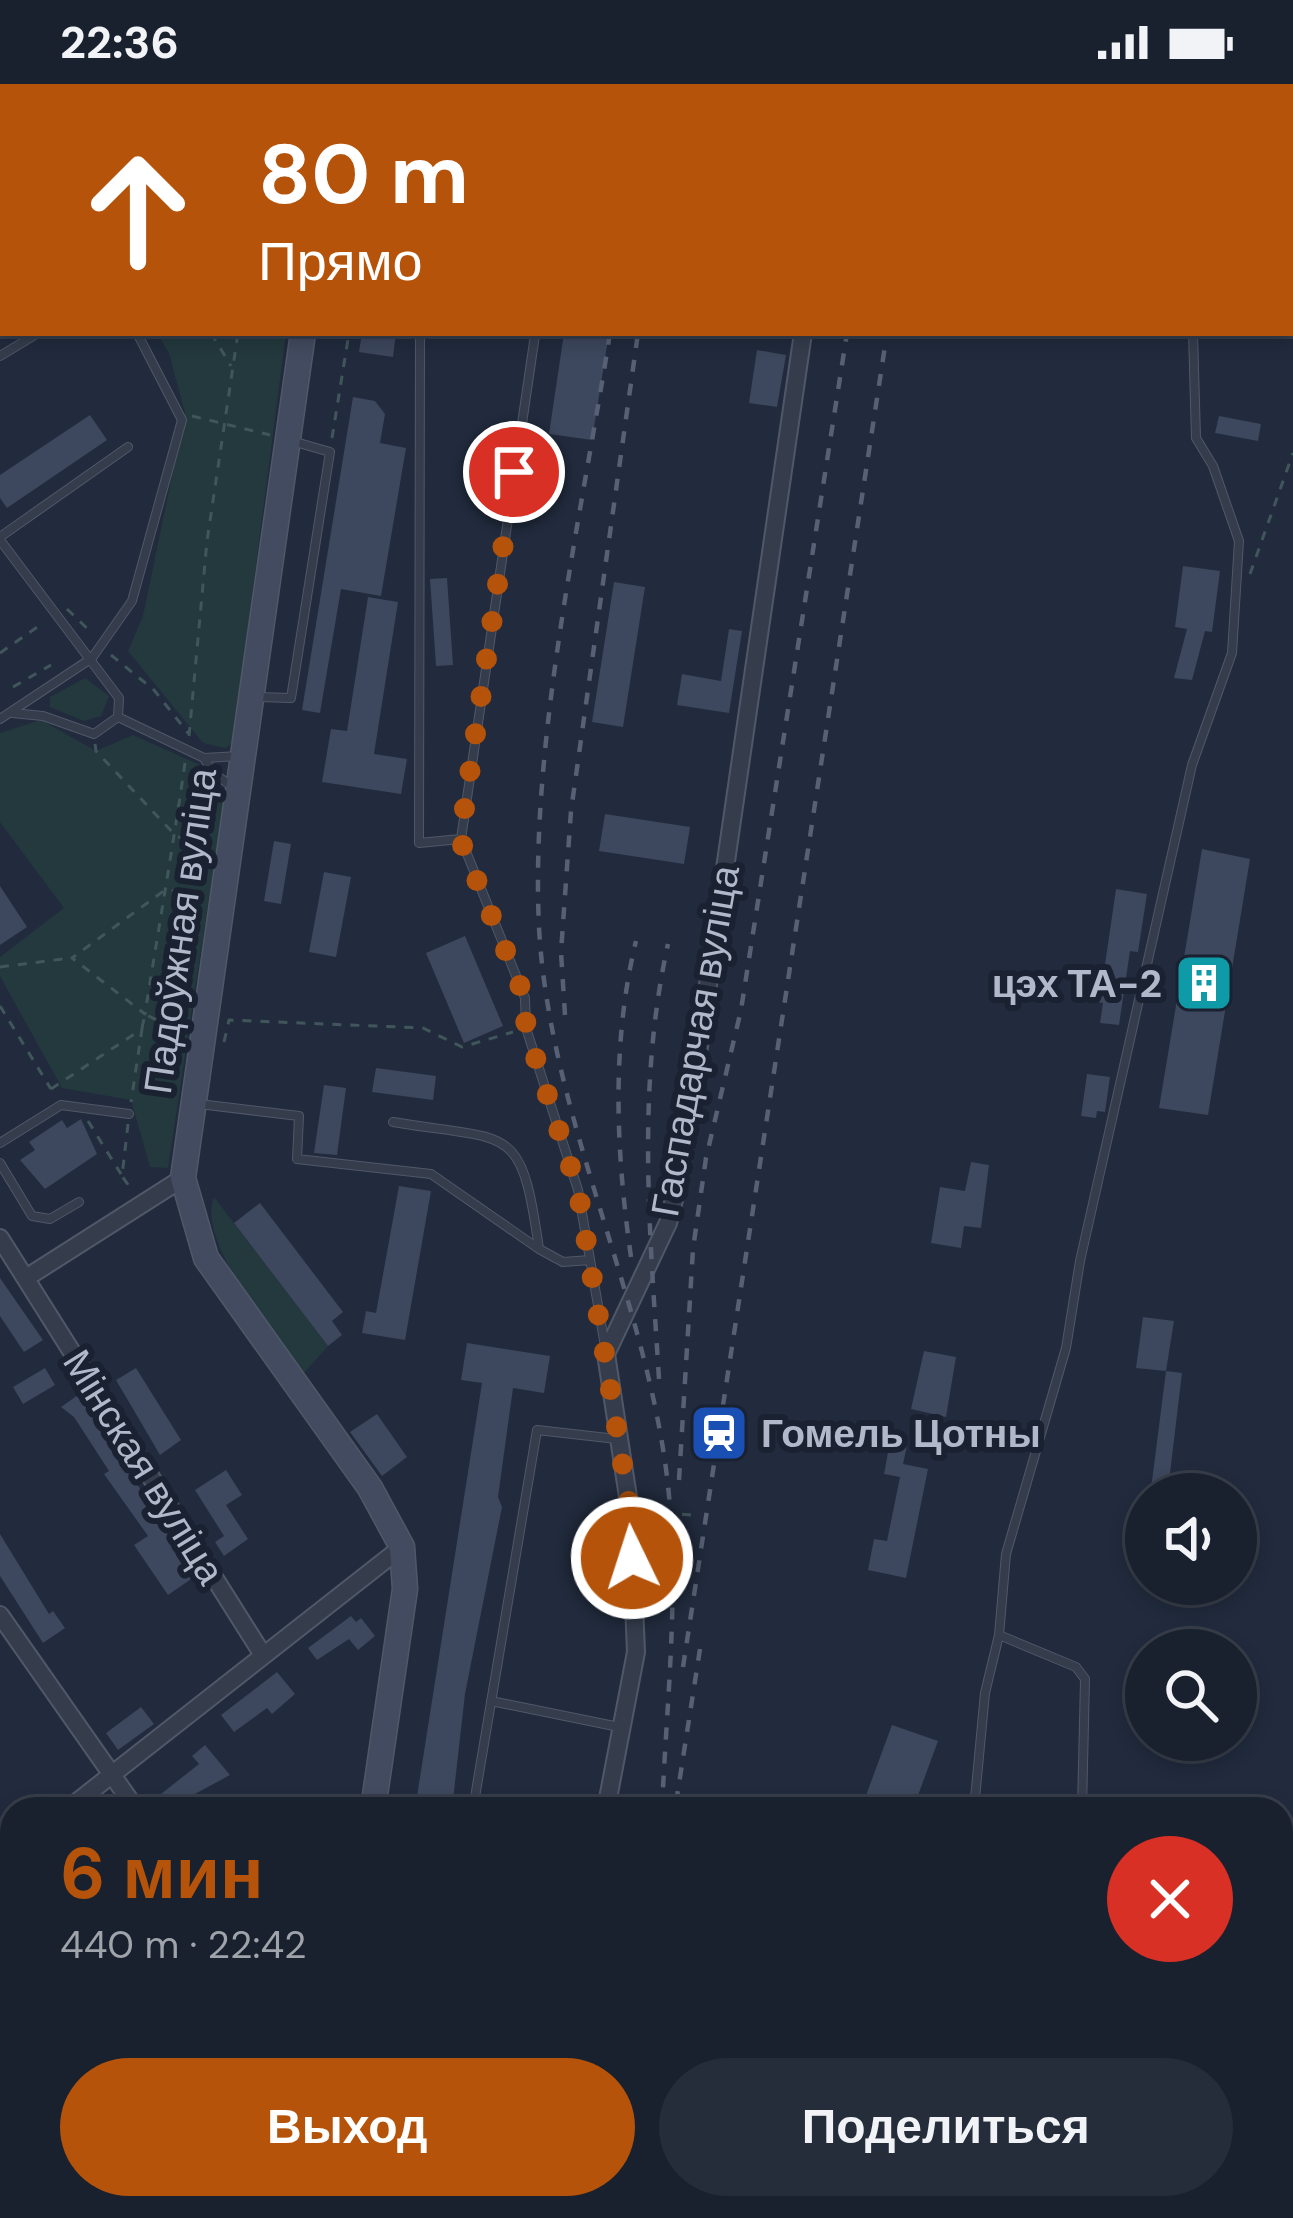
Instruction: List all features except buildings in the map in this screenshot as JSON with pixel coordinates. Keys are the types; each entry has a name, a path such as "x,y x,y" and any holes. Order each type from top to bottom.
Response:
{"main road":[{"name":"Падоўжная вуліца","path":"303,336 184,1178 206,1258 370,1488 402,1547"},
{"path":"376,1797 405,1589 402,1547"}],"street":[{"name":"Гаспадарчая вуліца","path":"606,1354 668,1223 680,1177 803,336"},
{"path":"26,1278 184,1178"},
{"name":"Мінская вуліца","path":"0,1238 263,1655"},
{"path":"606,1354 630,1510 636,1652 608,1797"},
{"path":"83,1797 402,1547"},
{"path":"0,1615 127,1797"}],"lane":[{"path":"0,356 33,336"},
{"path":"0,719 92,658 132,601 182,420 138,336"},
{"path":"420,336 419,843 460,839"},
{"path":"535,336 460,839 525,998 526,1028 578,1190 606,1354"},
{"path":"975,1797 1006,1554 1066,1348 1080,1261 1192,765 1227,679 1232,653 1239,542 1213,466 1196,438 1193,336"},
{"path":"251,696 291,698 330,452 287,440"},
{"path":"118,717 114,684 54,616 0,538 128,447"},
{"path":"10,713 43,716 94,734 118,717"},
{"path":"118,717 204,758 242,755"},
{"path":"204,758 213,773 237,790"},
{"path":"191,1103 299,1117 297,1160 431,1174 563,1262 590,1260"},
{"path":"0,1143 61,1105 129,1114"},
{"path":"393,1122 506,1142 521,1159 530,1183 539,1249"},
{"path":"0,1163 32,1216 50,1219 79,1202"},
{"path":"475,1797 537,1430 617,1438"},
{"path":"999,1635 1076,1667 1085,1679 1082,1797"},
{"path":"491,1701 622,1727"}],"path":[{"path":"213,336 232,367"},
{"path":"142,1205 122,1176 187,751 237,336"},
{"path":"330,452 349,336"},
{"path":"178,413 287,440"},
{"path":"1248,579 1293,453"},
{"path":"13,687 51,665"},
{"path":"94,734 96,751 175,835 211,854"},
{"path":"0,967 72,958 165,890 205,893"},
{"path":"72,958 145,1014 184,1035"},
{"path":"213,1046 228,1039 229,1020 423,1028 462,1047 526,1028"},
{"path":"50,1089 142,1029"},
{"path":"630,1510 692,1515"}],"green space":[{"path":"159,336 286,336 233,743 225,748 203,743 128,651 143,616 185,413 169,353"},
{"path":"85,678 109,696 101,716 84,721 50,707 50,697"},
{"path":"41,720 96,751 133,735 200,765 224,798 168,1168 150,1167 131,1100 62,1088 0,976 0,957 64,908 0,822 0,733"},
{"path":"214,1197 328,1346 303,1374 227,1263 212,1216"}],"railway":[{"path":"609,336 550,706 538,856 539,927 559,1059 634,1323 664,1455 673,1587 663,1797"},
{"path":"565,1015 561,952 571,811 638,336"},
{"path":"679,1480 693,1249 706,1158 741,1010 847,336"},
{"path":"683,1667 887,336"},
{"path":"631,1257 618,1098 623,1019 636,941"},
{"path":"659,1379 649,1215 649,1106 658,998 668,944"},
{"path":"677,1797 700,1649"}],"place":[{"name":"цэх ТА-2","path":"1204,983"},
{"name":"Гомель Цотны","path":"719,1433"}],"route":[{"path":"514,472 460,839 525,998 526,1028 578,1190 630,1510 632,1558"}]}
